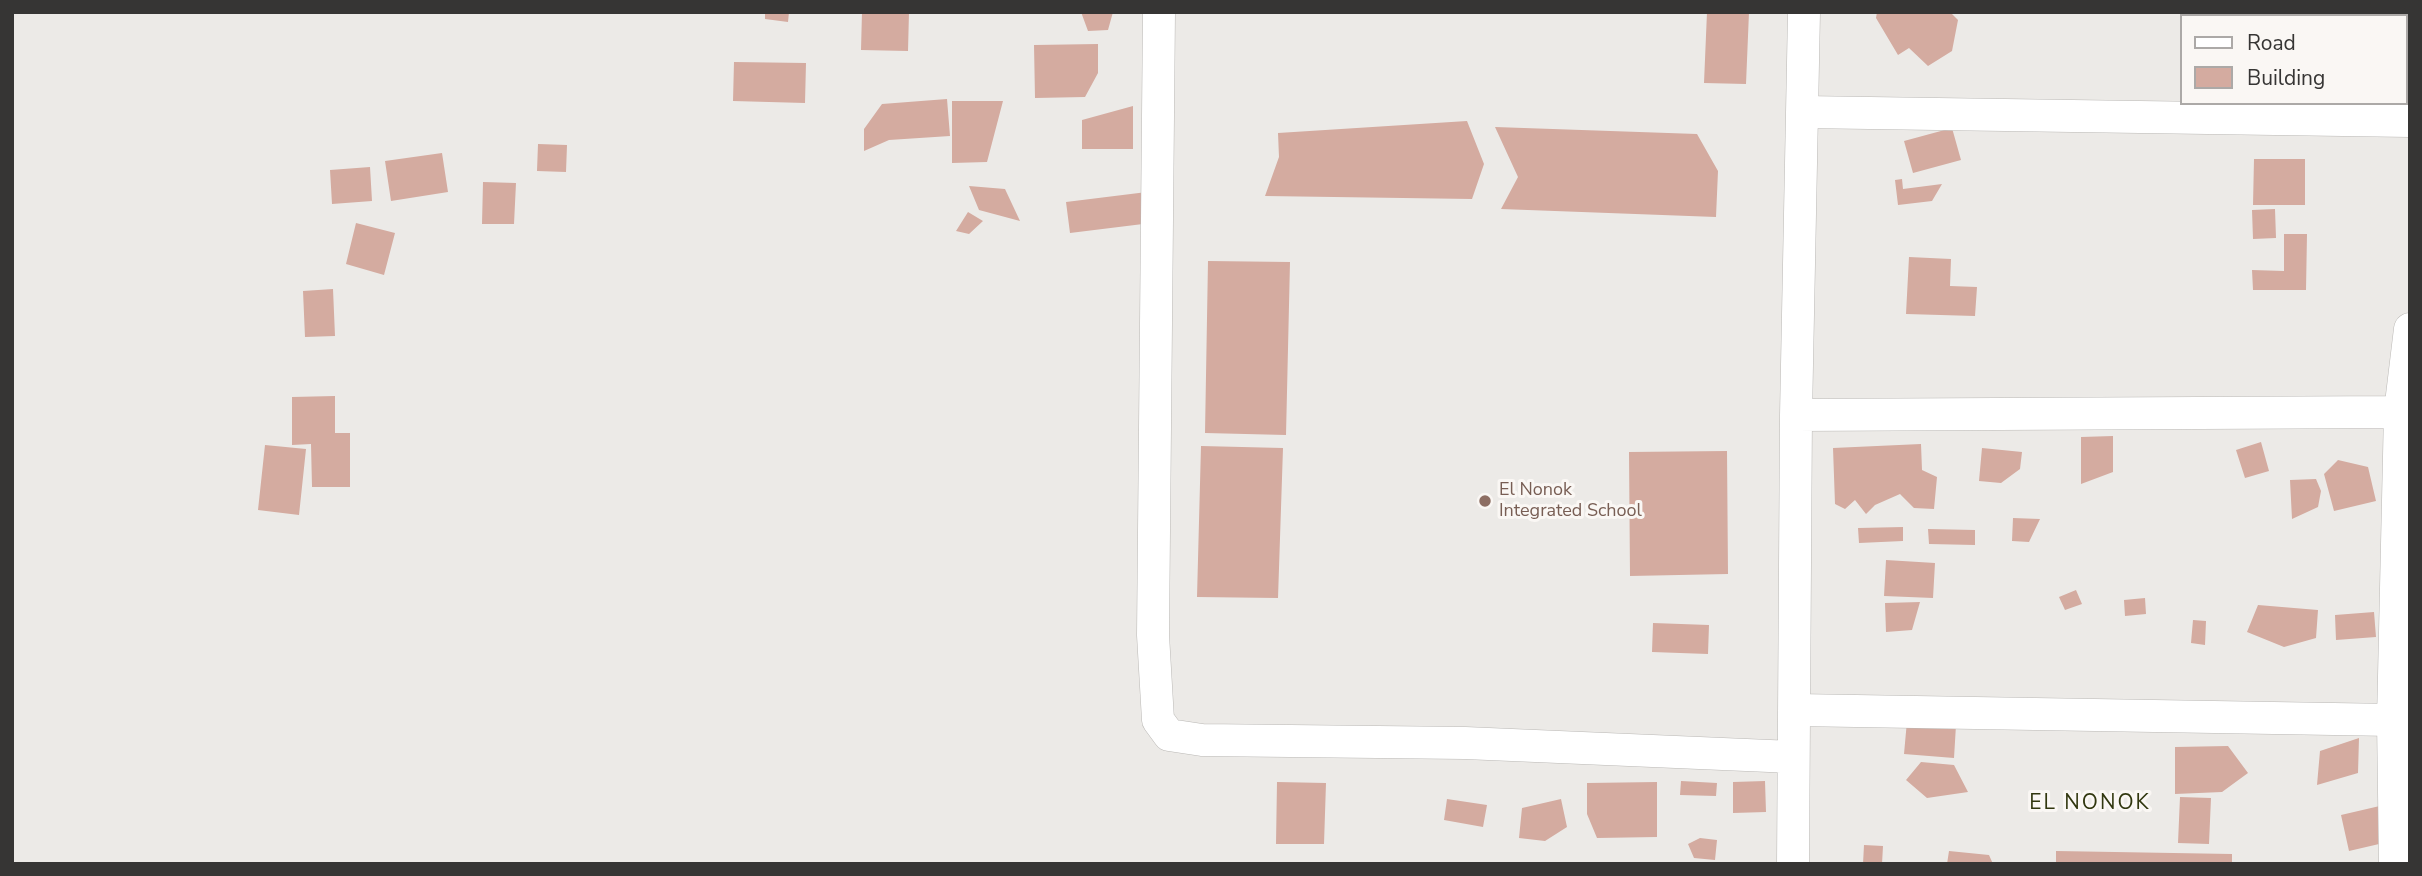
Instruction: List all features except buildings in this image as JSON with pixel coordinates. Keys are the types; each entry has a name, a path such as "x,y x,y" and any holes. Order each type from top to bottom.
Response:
{"street":[{"path":"1159,12 1153,635 1158,720 1169,734 1202,740 1465,743 1793,757"},
{"path":"1793,864 1796,415 1804,12"},
{"path":"1801,113 2410,121"},
{"path":"2395,864 2393,720 2400,412 2410,329"},
{"path":"1796,415 2400,412"},
{"path":"1796,710 2393,720"}],"place":[{"name":"El Nonok Integrated School","path":"1485,501"}],"district":[{"name":"EL NONOK","path":"2090,804"}]}
